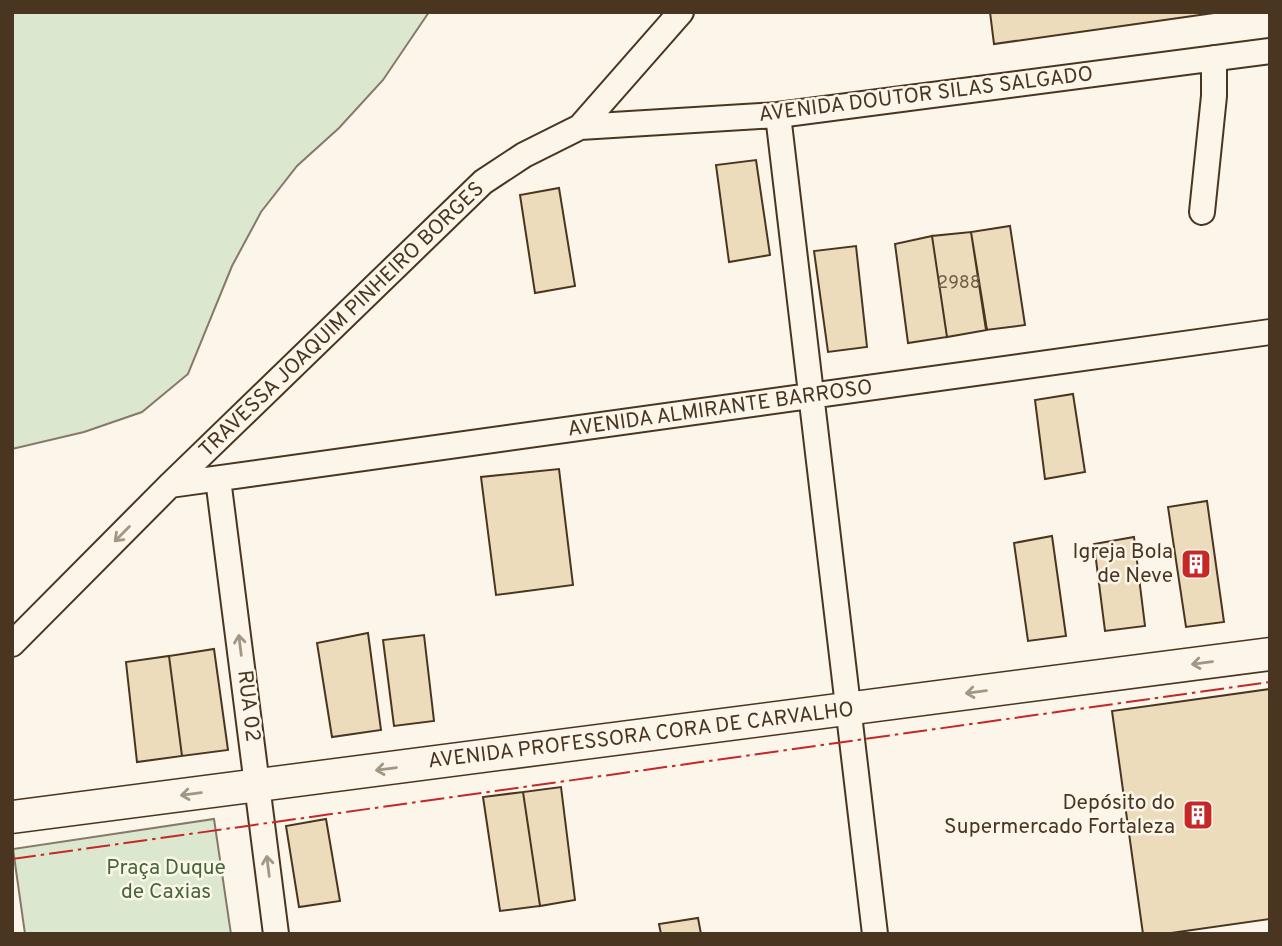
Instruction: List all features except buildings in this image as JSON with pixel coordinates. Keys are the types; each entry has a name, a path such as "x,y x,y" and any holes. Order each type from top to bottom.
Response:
{"main road":[{"name":"AVENIDA PROFESSORA CORA DE CARVALHO","path":"12,817 1270,654"}],"street":[{"name":"TRAVESSA JOAQUIM PINHEIRO BORGES","path":"12,643 170,485 483,182 524,155 580,127 681,12"},
{"name":"AVENIDA DOUTOR SILAS SALGADO","path":"580,127 778,115 1270,51"},
{"path":"1202,212 1214,96 1214,58"},
{"path":"778,115 876,934"},
{"name":"AVENIDA ALMIRANTE BARROSO","path":"170,485 1270,332"},
{"name":"RUA 02","path":"218,479 276,934"}],"green space":[{"path":"12,12 429,12 383,80 339,128 297,166 261,212 232,266 188,374 142,412 84,432 12,449"},
{"name":"Praça Duque de Caxias","path":"214,819 231,934 25,934 13,849"}],"power":[{"path":"12,859 1270,682"}],"place":[{"name":"Igreja Bola de Neve","path":"1196,564"},
{"name":"Depósito do Supermercado Fortaleza","path":"1198,815"}]}
